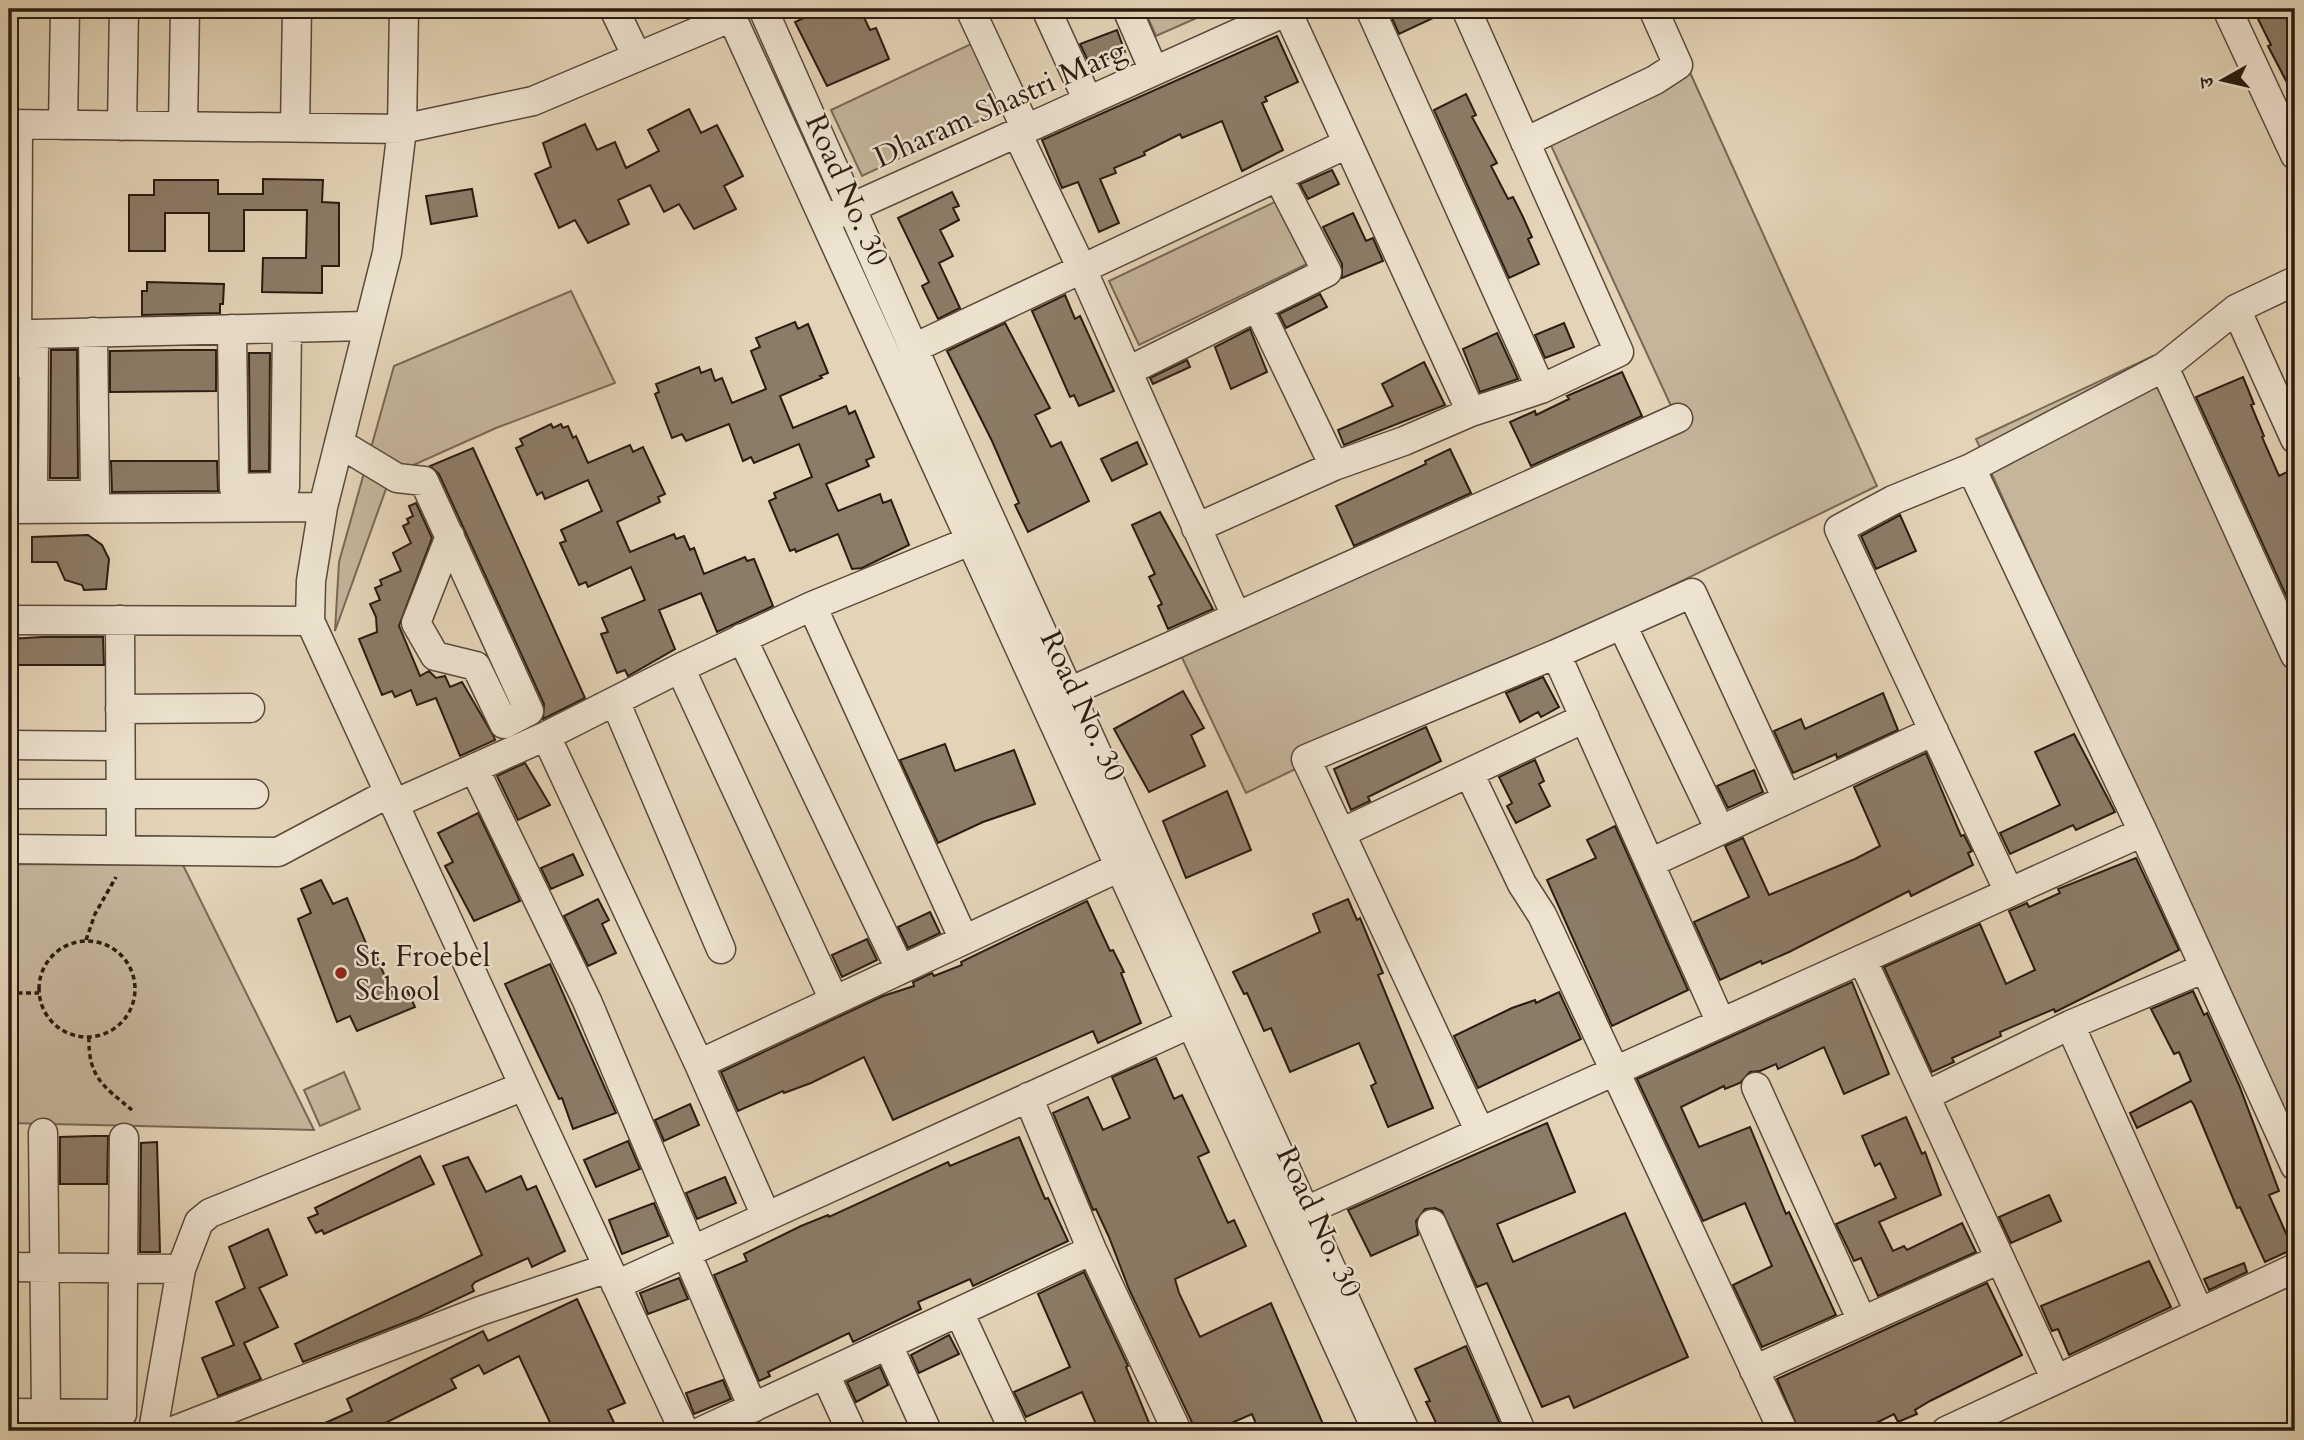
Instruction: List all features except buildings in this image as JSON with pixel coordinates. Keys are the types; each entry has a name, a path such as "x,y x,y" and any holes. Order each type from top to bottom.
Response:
{"street":[{"path":"63,125 65,9"},
{"path":"122,126 124,9"},
{"path":"183,126 185,9"},
{"path":"295,127 297,9"},
{"path":"404,9 402,129 387,253 366,326 323,506 311,581 310,621 680,1429 753,1408 1092,1250"},
{"path":"614,9 637,57"},
{"name":"Road No. 30","path":"763,9 1069,692 1294,1217 1377,1431"},
{"path":"970,9 1236,616"},
{"path":"1046,9 1088,101"},
{"path":"1127,9 1154,71"},
{"path":"1370,9 1541,389"},
{"path":"1196,528 1334,466 1404,441 1471,412 1541,389 1619,352 1466,9"},
{"path":"1525,142 1655,80 1678,65 1653,9"},
{"path":"2227,9 2295,155"},
{"path":"1289,10 1347,144 1471,412"},
{"name":"Dharam Shastri Marg","path":"824,220 1289,10"},
{"path":"323,506 13,509 13,124 402,129 533,101 637,57 730,13"},
{"name":"Road No. 30","path":"730,13 1192,1023 1405,1431"},
{"path":"914,348 1347,144"},
{"path":"1128,371 1327,272 1278,177"},
{"path":"2009,892 1839,529 1893,500 1980,463 2164,367 2236,309 2295,281"},
{"path":"1258,308 1334,466"},
{"path":"2236,309 2295,439"},
{"path":"93,332 95,495 33,495 34,334 93,332 366,326"},
{"path":"232,329 233,488 285,487 287,328"},
{"path":"2164,367 2295,655"},
{"path":"1069,692 1678,418"},
{"path":"339,443 397,478 424,481 450,536 529,711 504,724 476,667 435,656 416,624 450,536"},
{"path":"1980,463 2143,832 2295,1166"},
{"path":"9,849 278,852 391,798 474,768 546,736 680,667 812,606 971,541"},
{"path":"1480,1132 1306,759 1556,654 1692,593 1787,799"},
{"path":"812,606 964,940"},
{"path":"120,620 121,849"},
{"path":"9,621 310,621"},
{"path":"1622,625 1720,830"},
{"path":"742,638 900,970"},
{"path":"1556,654 1721,1023"},
{"path":"680,667 834,1000"},
{"path":"615,701 721,949"},
{"path":"120,709 250,708"},
{"path":"1341,832 1585,718"},
{"path":"1650,863 1934,732"},
{"path":"546,736 699,1064 766,1216"},
{"path":"9,745 120,746"},
{"path":"474,768 587,1001 753,1408"},
{"path":"1469,772 1522,884 1542,915 1783,1431"},
{"path":"9,794 254,794"},
{"path":"1294,1217 2143,832"},
{"path":"699,1064 1120,867"},
{"path":"1862,959 2055,1378"},
{"path":"1925,1096 2070,1025 2205,968"},
{"path":"9,1413 122,1414 161,1426 480,1311 612,1276 689,1251 1192,1023"},
{"path":"2070,1025 2199,1312"},
{"path":"161,1426 181,1269 199,1222 210,1213 524,1086"},
{"path":"1756,1087 1862,1321"},
{"path":"1028,1097 1092,1250 1177,1431"},
{"path":"43,1133 46,1413"},
{"path":"122,1414 124,1138"},
{"path":"1432,1224 1521,1431"},
{"path":"1755,1370 2000,1259"},
{"path":"9,1267 181,1269"},
{"path":"1946,1431 2295,1268"},
{"path":"959,1312 1014,1431"},
{"path":"888,1345 926,1431"},
{"path":"825,1374 851,1431"}],"path":[{"path":"86,940 95,914 116,877"},
{"path":"86,940 102,943 116,950 127,961 133,975 135,991 124,1020 112,1030 89,1037 65,1032 52,1022 43,1009 38,993 40,977 51,956 71,943 86,940"},
{"path":"9,993 38,993"},
{"path":"89,1037 89,1059 93,1071 104,1087 132,1110"}],"shaded area":[{"path":"1144,9 1217,9 1156,36"},
{"path":"973,43 1004,109 862,176 831,110"},
{"path":"1688,68 1877,486 1246,793 1177,647 1672,408 1549,141"},
{"path":"1281,199 1311,262 1139,345 1109,281"},
{"path":"571,291 615,383 496,428 391,475 335,631 339,562 394,366"},
{"path":"2153,356 2295,661 2295,1143 1976,439"},
{"path":"9,864 183,865 314,1130 9,1123"},
{"path":"344,1072 360,1109 320,1126 304,1090"}],"place":[{"name":"St. Froebel School","path":"341,973"}]}
